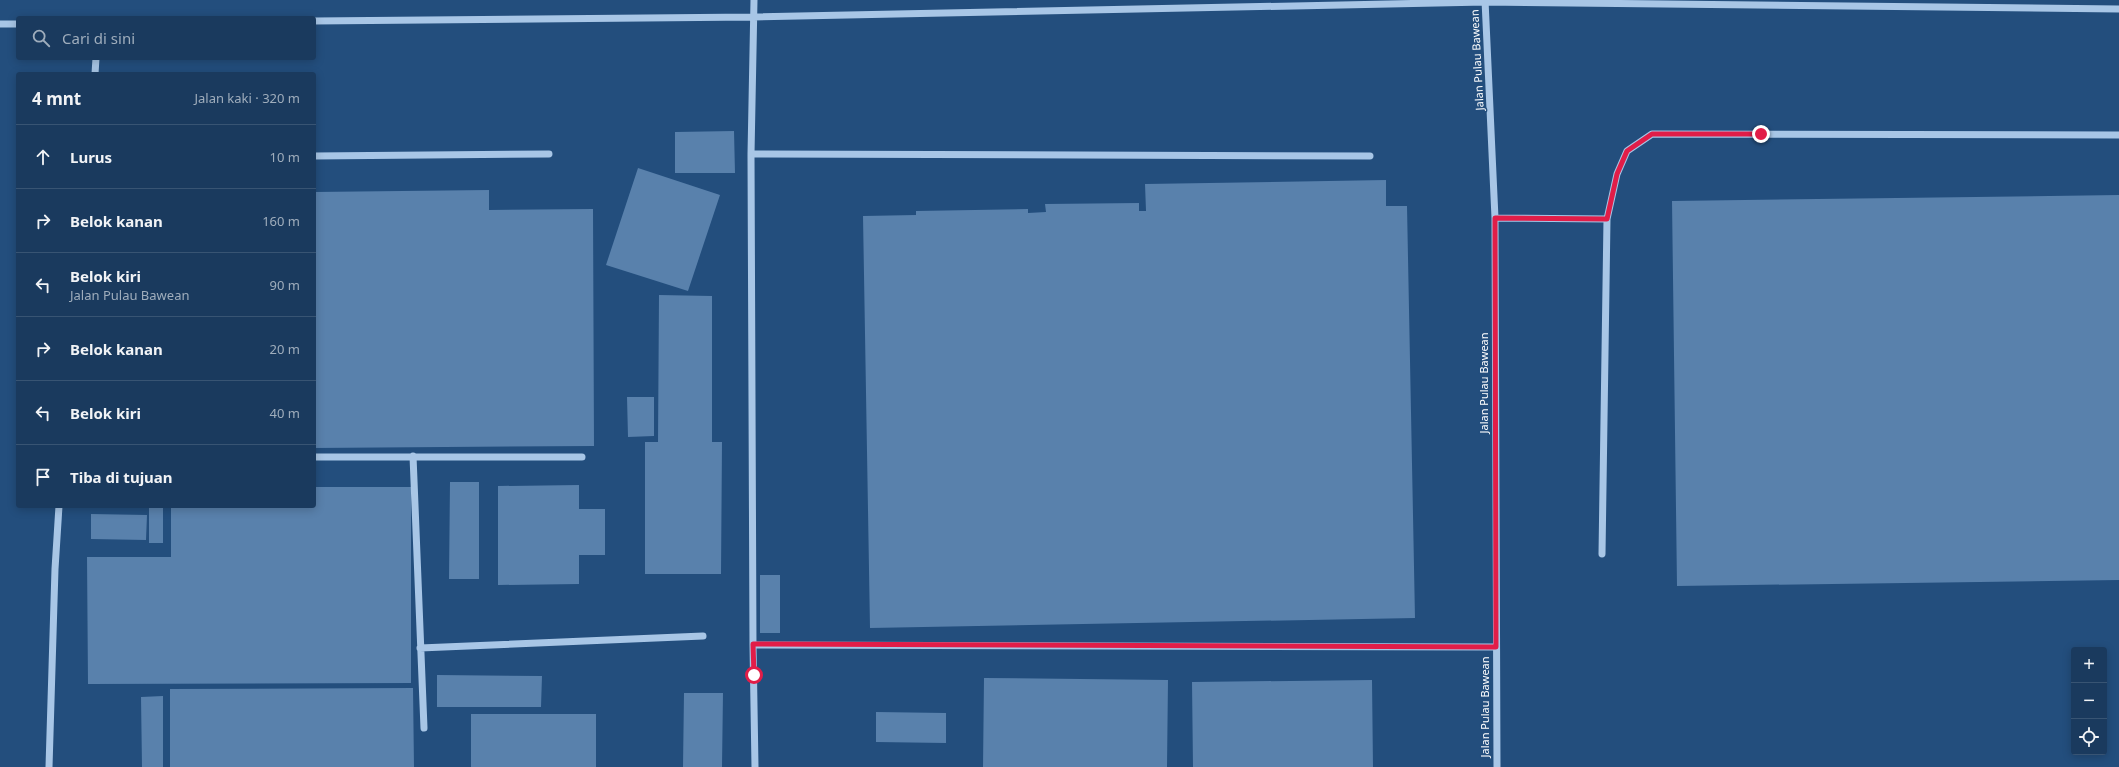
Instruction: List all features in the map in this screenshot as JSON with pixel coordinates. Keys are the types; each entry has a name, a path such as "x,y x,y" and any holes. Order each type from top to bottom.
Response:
{"street":[{"path":"754,0 751,154 754,767"},
{"path":"316,21 753,17 1485,1 2119,9"},
{"name":"Jalan Pulau Bawean","path":"1485,1 1495,218 1497,767"},
{"path":"0,24 16,24"},
{"path":"95,72 96,60"},
{"path":"1602,554 1607,219 1617,174 1627,151 1652,134 2119,135"},
{"path":"316,156 549,154"},
{"path":"751,154 1370,156"},
{"path":"1495,218 1607,219"},
{"path":"413,456 424,728"},
{"path":"316,457 582,457"},
{"path":"49,767 55,569 59,508"},
{"path":"420,648 703,636"},
{"path":"753,644 1496,647"}],"building":[{"path":"734,131 735,173 675,173 675,132"},
{"path":"638,168 720,195 688,291 606,265"},
{"path":"1386,180 1386,206 1407,206 1415,618 870,628 863,216 916,215 916,211 1028,209 1028,213 1046,212 1045,204 1139,203 1139,211 1146,211 1145,184"},
{"path":"489,190 489,210 593,209 594,446 316,448 316,192"},
{"path":"2119,195 2119,580 1677,586 1672,201"},
{"path":"659,295 712,296 712,442 722,442 721,574 645,574 645,442 658,442"},
{"path":"627,397 654,397 654,436 628,437"},
{"path":"450,482 479,482 479,579 449,579"},
{"path":"579,485 579,509 605,509 605,555 579,555 579,584 498,585 498,486"},
{"path":"316,487 411,487 411,683 88,684 87,557 171,557 171,508 316,508"},
{"path":"149,508 163,508 163,543 149,543"},
{"path":"91,514 147,515 146,540 91,539"},
{"path":"760,575 780,575 780,633 760,633"},
{"path":"437,675 542,676 541,707 437,707"},
{"path":"984,678 1168,680 1167,767 983,767"},
{"path":"1372,680 1373,767 1193,767 1192,682"},
{"path":"413,688 414,767 170,767 170,689"},
{"path":"684,693 723,693 722,767 683,767"},
{"path":"163,696 163,767 142,767 141,697"},
{"path":"876,712 946,713 946,743 876,742"},
{"path":"471,714 596,714 596,767 471,767"}],"route":[{"path":"754,675 753,644 1496,647 1495,218 1607,219 1617,174 1627,151 1652,134 1761,134"}]}
